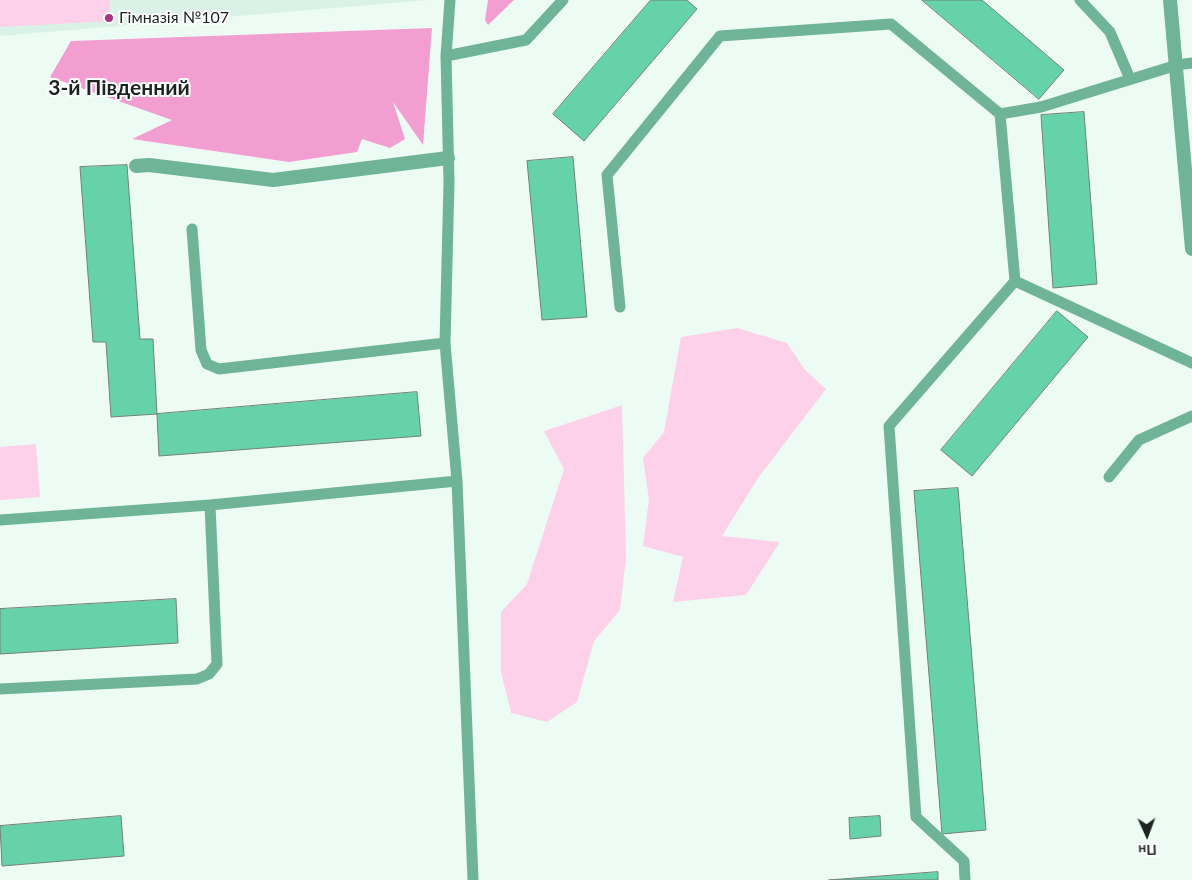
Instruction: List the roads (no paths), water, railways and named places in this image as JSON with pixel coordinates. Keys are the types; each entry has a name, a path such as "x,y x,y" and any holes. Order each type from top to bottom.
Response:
{"street":[{"path":"1170,0 1192,249"},
{"path":"136,166 149,165 272,180 448,158"}],"lane":[{"path":"450,0 446,56 448,158 445,343 457,481 473,880"},
{"path":"446,56 526,40 563,0"},
{"path":"1080,0 1110,32 1130,79"},
{"path":"620,307 606,175 720,36 891,24 1000,114 1015,281 889,426 916,817 964,861 965,880"},
{"path":"1000,114 1041,107 1177,65 1192,64"},
{"path":"192,229 201,350 208,364 219,369 445,343"},
{"path":"1015,281 1192,363"},
{"path":"1109,477 1139,440 1192,416"},
{"path":"0,520 210,505 457,481"},
{"path":"0,689 197,679 209,674 217,664 210,505"}],"place":[{"name":"Гімназія №107","path":"109,18"}],"district":[{"name":"3-й Південний","path":"119,88"}]}
